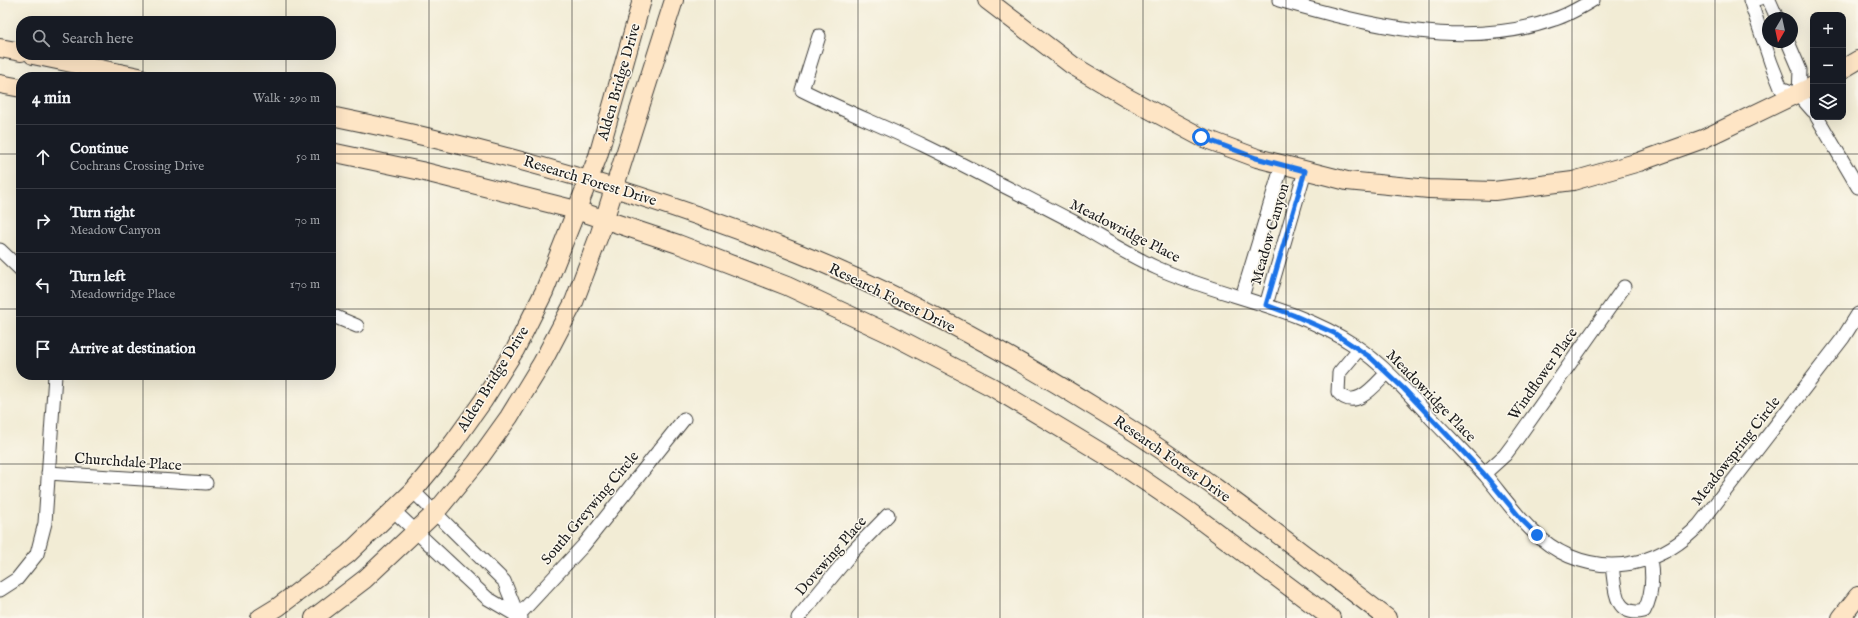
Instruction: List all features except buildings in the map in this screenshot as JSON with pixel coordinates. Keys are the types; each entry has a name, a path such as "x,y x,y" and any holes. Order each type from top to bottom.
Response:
{"main road":[{"name":"Alden Bridge Drive","path":"260,618 278,607 348,554 413,492 453,443 483,401 515,350 544,292 598,156 642,0"},
{"name":"Alden Bridge Drive","path":"314,618 365,579 435,513 476,463 509,417 542,363 574,302 604,220 674,0"},
{"path":"987,0 1072,65 1126,97 1201,137 1256,158 1348,181 1429,189 1494,191 1573,181 1653,157 1703,139 1806,90"},
{"path":"0,48 16,51"},
{"path":"58,60 115,72"},
{"path":"1846,67 1858,60"},
{"path":"0,84 16,87"},
{"name":"Research Forest Drive","path":"336,117 429,136 588,180 691,213 800,254 905,302 1010,357 1100,409 1176,460 1387,618"},
{"path":"336,153 421,171 576,210 678,244 787,286 890,334 992,387 1153,486 1244,551 1331,618"},
{"path":"1841,618 1858,596"}],"street":[{"path":"1279,0 1362,22 1420,31 1473,34 1514,30 1537,25 1556,19 1593,0"},
{"path":"1769,0 1774,12"},
{"path":"1750,2 1781,88 1806,90"},
{"name":"Meadowridge Place","path":"819,36 802,90 846,112 923,145 1059,215 1158,269 1266,305 1334,333 1359,349 1387,373 1484,474 1522,520 1537,535 1551,546 1575,558 1590,563 1611,565"},
{"path":"1791,48 1800,70 1810,102"},
{"path":"1819,120 1858,188"},
{"name":"Meadow Canyon","path":"1242,297 1282,165"},
{"name":"Meadow Canyon","path":"1266,305 1305,171"},
{"path":"0,250 16,265"},
{"name":"Windflower Place","path":"1484,474 1505,455 1624,287"},
{"name":"Meadowspring Circle","path":"1611,565 1643,561 1658,556 1686,538 1699,525 1842,338 1858,314"},
{"path":"336,317 357,326"},
{"path":"1359,349 1339,373 1338,392 1342,397 1351,399 1359,398 1387,373"},
{"path":"0,590 17,579 37,554 45,523 55,380"},
{"name":"South Greywing Circle","path":"518,617 583,546 684,418"},
{"name":"Churchdale Place","path":"48,473 206,484"},
{"path":"413,492 504,581 518,617"},
{"path":"394,511 487,598 518,617"},
{"name":"Dovewing Place","path":"798,618 854,550 888,515"},
{"path":"1611,565 1616,594 1620,605 1627,612 1635,614 1644,611 1650,601 1652,572 1650,558"}],"lane":[{"path":"1750,2 1766,0"}],"route":[{"path":"1201,137 1256,158 1305,171 1266,305 1334,333 1370,357 1404,389 1484,474 1522,520 1537,535"}]}
